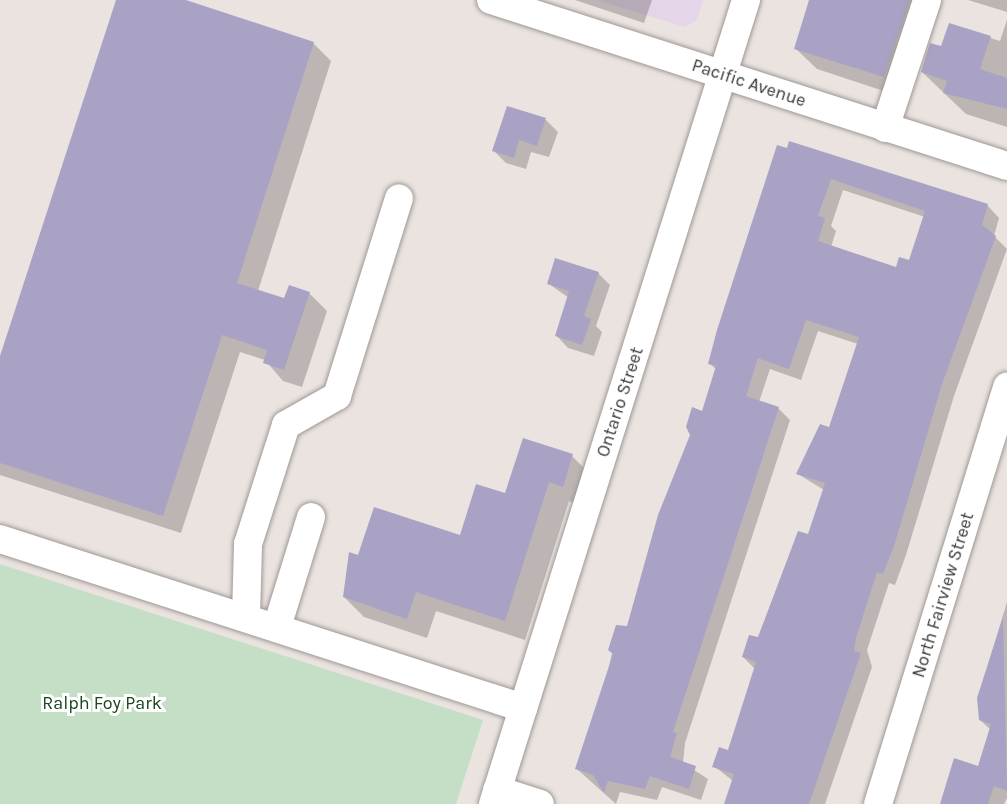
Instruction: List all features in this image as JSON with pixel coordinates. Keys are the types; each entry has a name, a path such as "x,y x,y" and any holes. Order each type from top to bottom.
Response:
{"street":[{"name":"Pacific Avenue","path":"491,0 1007,166"},
{"name":"Ontario Street","path":"495,797 746,0"},
{"path":"885,128 927,0"},
{"path":"246,616 248,544 286,425 337,396 399,198"},
{"name":"North Fairview Street","path":"879,804 1007,386"},
{"path":"277,627 311,517"},
{"path":"0,538 246,616 523,708"},
{"path":"495,797 540,804"}],"shaded area":[{"path":"597,0 703,0 697,20 685,27"}],"green space":[{"name":"Ralph Foy Park","path":"0,564 483,720 456,804 0,804"}],"building":[{"path":"116,0 186,0 314,42 237,283 284,298 289,285 310,292 284,370 263,363 267,350 222,335 163,516 0,463 0,356"},
{"path":"809,0 910,0 884,77 794,49"},
{"path":"949,23 991,36 980,69 1007,78 1007,109 943,93 947,81 921,72 930,43 941,46"},
{"path":"507,106 546,118 537,146 519,140 514,158 492,151"},
{"path":"789,141 988,204 982,225 996,236 942,384 895,543 883,574 877,572 856,638 854,651 861,653 809,804 724,804 734,774 712,767 719,747 728,750 756,662 742,657 749,635 758,637 798,531 808,534 825,483 796,474 820,424 829,427 859,337 806,320 789,369 758,358 746,396 779,407 673,732 677,733 670,757 696,766 689,789 650,776 645,789 608,781 604,793 593,775 575,769 613,654 608,650 616,625 627,626 658,515 690,435 686,427 692,407 702,411 716,366 708,364 717,330 777,145 787,148","holes":["831,179 925,211 909,260 899,257 896,267 818,241 825,218 818,216"]},
{"path":"555,258 599,272 584,316 591,319 582,345 555,336 569,291 547,284"},
{"path":"523,438 573,454 563,487 549,482 505,621 416,592 407,619 343,597 349,552 358,555 374,507 460,535 476,484 505,493"},
{"path":"1003,617 1007,791 994,786 988,804 940,804 954,758 978,766 991,724 979,720 977,698"}]}
